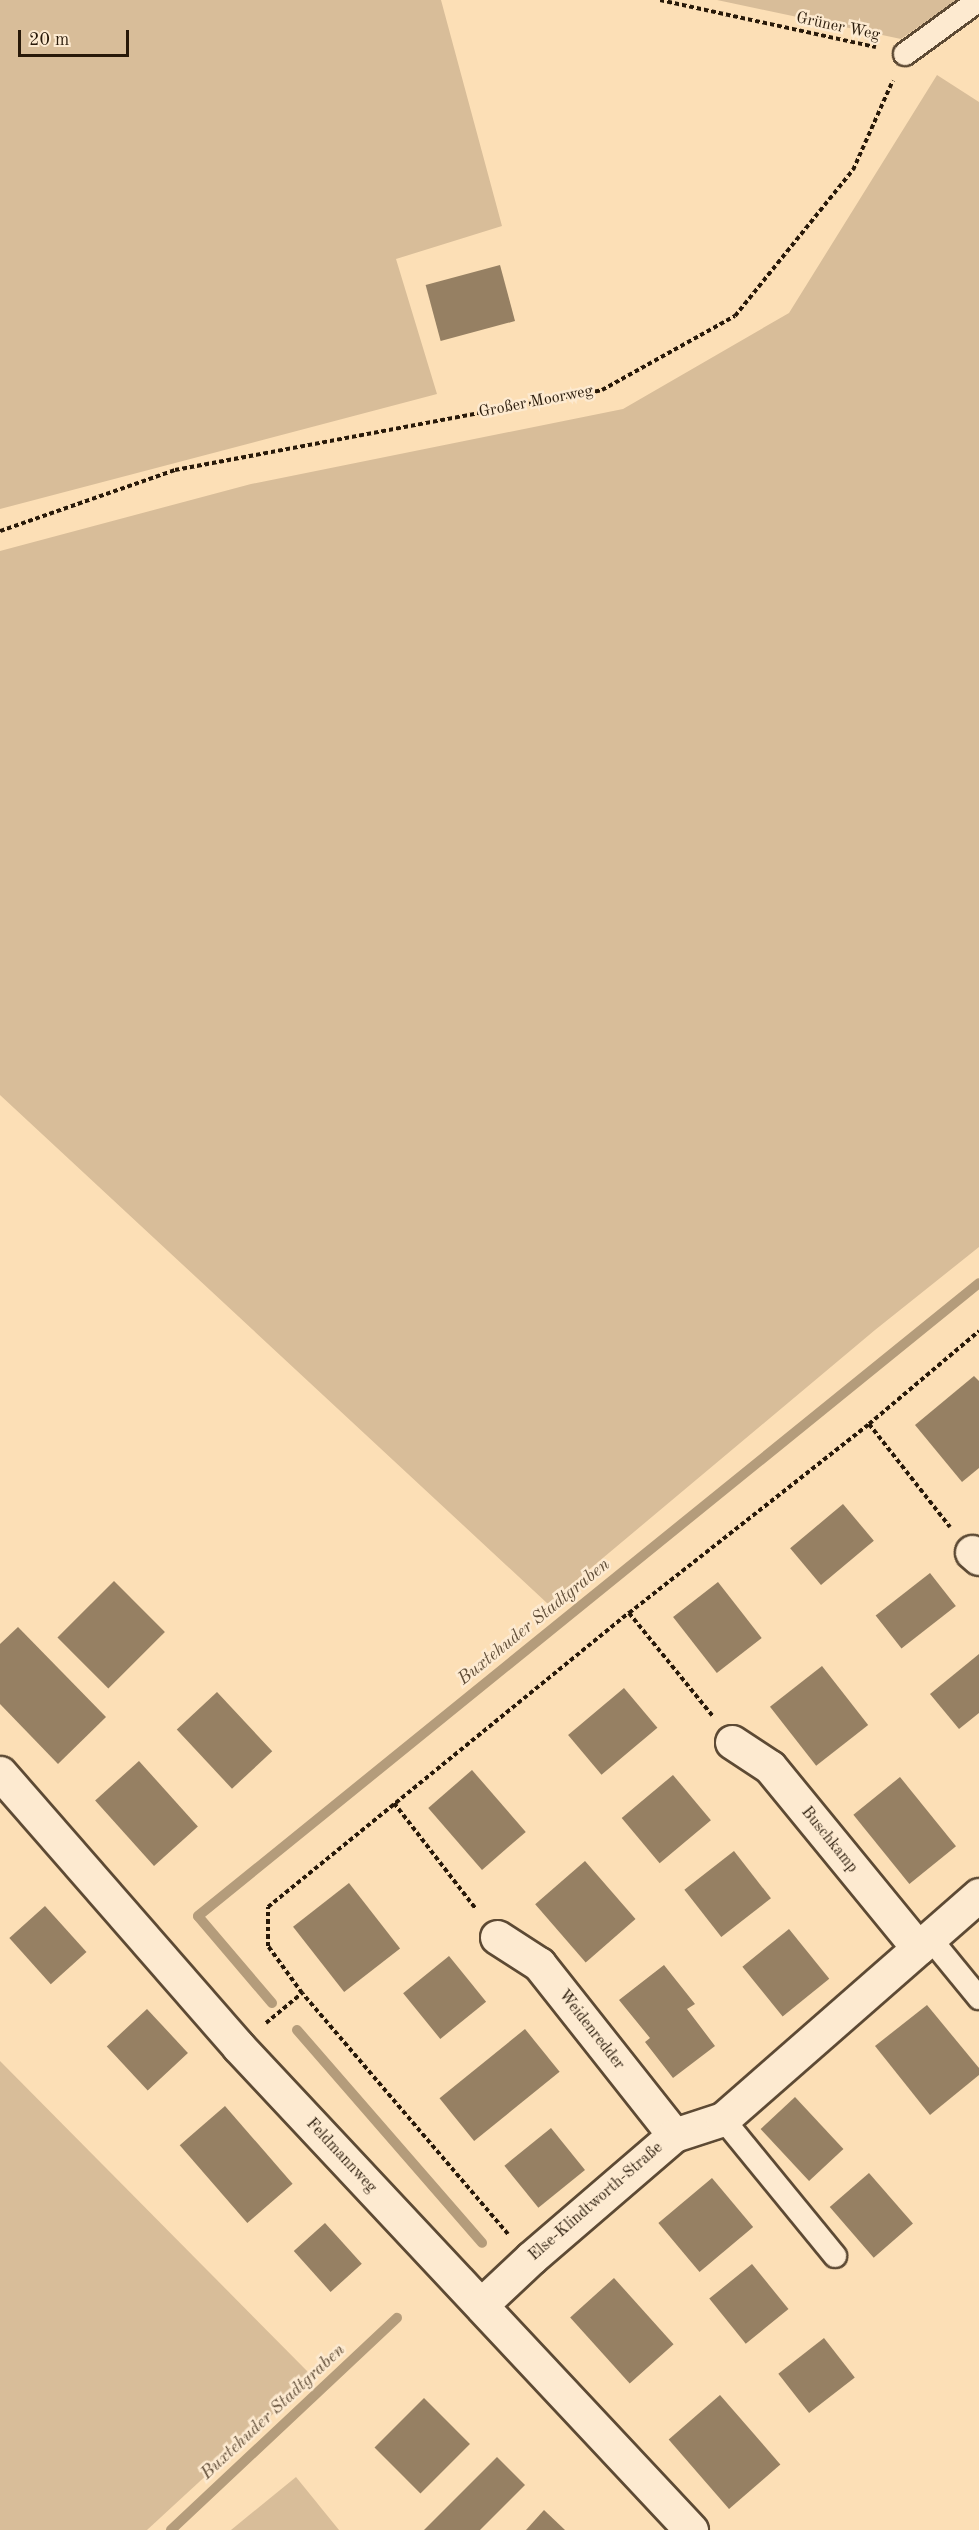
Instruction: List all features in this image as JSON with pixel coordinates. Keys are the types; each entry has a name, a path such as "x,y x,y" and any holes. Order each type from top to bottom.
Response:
{"street":[{"name":"Buschkamp","path":"732,1742 770,1767 923,1943"},
{"name":"Feldmannweg","path":"0,1773 238,2046 691,2530"},
{"name":"Else-Klindtworth-Straße","path":"481,2305 531,2258 674,2135 723,2119 979,1895"},
{"name":"Weidenredder","path":"497,1937 539,1964 674,2135"}],"lane":[{"path":"905,54 979,0"},
{"path":"923,1943 979,1998"},
{"path":"723,2119 835,2256"}],"path":[{"name":"Grüner Weg","path":"660,0 905,54"},
{"name":"Großer Moorweg","path":"0,531 175,470 602,390 735,316 853,170 905,54"},
{"path":"531,2258 302,1993 268,1947 268,1908 629,1613 869,1424 979,1331"},
{"path":"869,1424 975,1555"},
{"path":"629,1613 732,1742"},
{"path":"394,1803 497,1937"},
{"path":"257,2030 302,1993"}],"shaded area":[{"path":"0,0 441,0 502,226 396,259 437,394 0,509"},
{"path":"717,0 957,0 901,39"},
{"path":"937,75 979,102 979,1247 875,1330 548,1604 0,1095 0,551 251,484 623,409 789,313"},
{"path":"0,2061 313,2377 147,2530 0,2530"},
{"path":"296,2477 339,2530 231,2530"}],"building":[{"path":"500,265 515,321 441,341 426,285"},
{"path":"974,1376 979,1381 979,1468 962,1482 915,1425"},
{"path":"843,1504 874,1541 821,1585 790,1548"},
{"path":"930,1573 956,1606 901,1649 876,1615"},
{"path":"114,1581 165,1632 108,1688 57,1638"},
{"path":"718,1582 762,1638 717,1673 673,1617"},
{"path":"18,1627 106,1717 58,1764 0,1704 0,1644"},
{"path":"979,1654 979,1713 959,1729 930,1694"},
{"path":"822,1666 868,1725 816,1766 770,1707"},
{"path":"624,1688 657,1728 602,1775 568,1735"},
{"path":"217,1692 272,1751 232,1789 177,1730"},
{"path":"139,1761 198,1826 154,1866 95,1800"},
{"path":"472,1770 526,1832 482,1870 428,1808"},
{"path":"673,1775 711,1820 660,1863 622,1818"},
{"path":"900,1777 956,1846 909,1884 853,1815"},
{"path":"734,1851 771,1898 721,1937 684,1890"},
{"path":"585,1861 636,1919 586,1962 535,1904"},
{"path":"349,1883 400,1948 344,1992 293,1927"},
{"path":"45,1906 86,1952 51,1984 9,1938"},
{"path":"789,1929 829,1979 783,2016 742,1967"},
{"path":"449,1956 486,2002 440,2039 403,1993"},
{"path":"664,1965 695,2004 687,2009 715,2046 673,2078 645,2042 650,2038 619,2000"},
{"path":"927,2005 979,2068 979,2075 930,2115 875,2046"},
{"path":"147,2009 188,2053 148,2090 107,2047"},
{"path":"525,2029 560,2072 474,2141 440,2098"},
{"path":"795,2097 843,2149 809,2181 761,2129"},
{"path":"225,2106 293,2184 247,2223 180,2145"},
{"path":"551,2128 585,2170 538,2208 504,2166"},
{"path":"869,2173 913,2224 874,2258 830,2207"},
{"path":"712,2178 753,2227 700,2272 658,2223"},
{"path":"325,2223 362,2264 331,2292 294,2251"},
{"path":"752,2264 789,2309 746,2344 709,2299"},
{"path":"614,2278 674,2344 630,2384 570,2317"},
{"path":"824,2338 855,2377 809,2413 778,2374"},
{"path":"720,2395 780,2464 729,2509 669,2440"},
{"path":"424,2398 470,2444 420,2493 375,2447"},
{"path":"497,2457 525,2485 480,2530 424,2530"},
{"path":"544,2510 565,2530 526,2530"}],"waterway":[{"name":"Buxtehuder Stadtgraben","path":"272,2003 198,1916 979,1283"},
{"name":"Buxtehuder Stadtgraben","path":"297,2030 482,2243"},
{"name":"Buxtehuder Stadtgraben","path":"171,2530 397,2318"}]}
